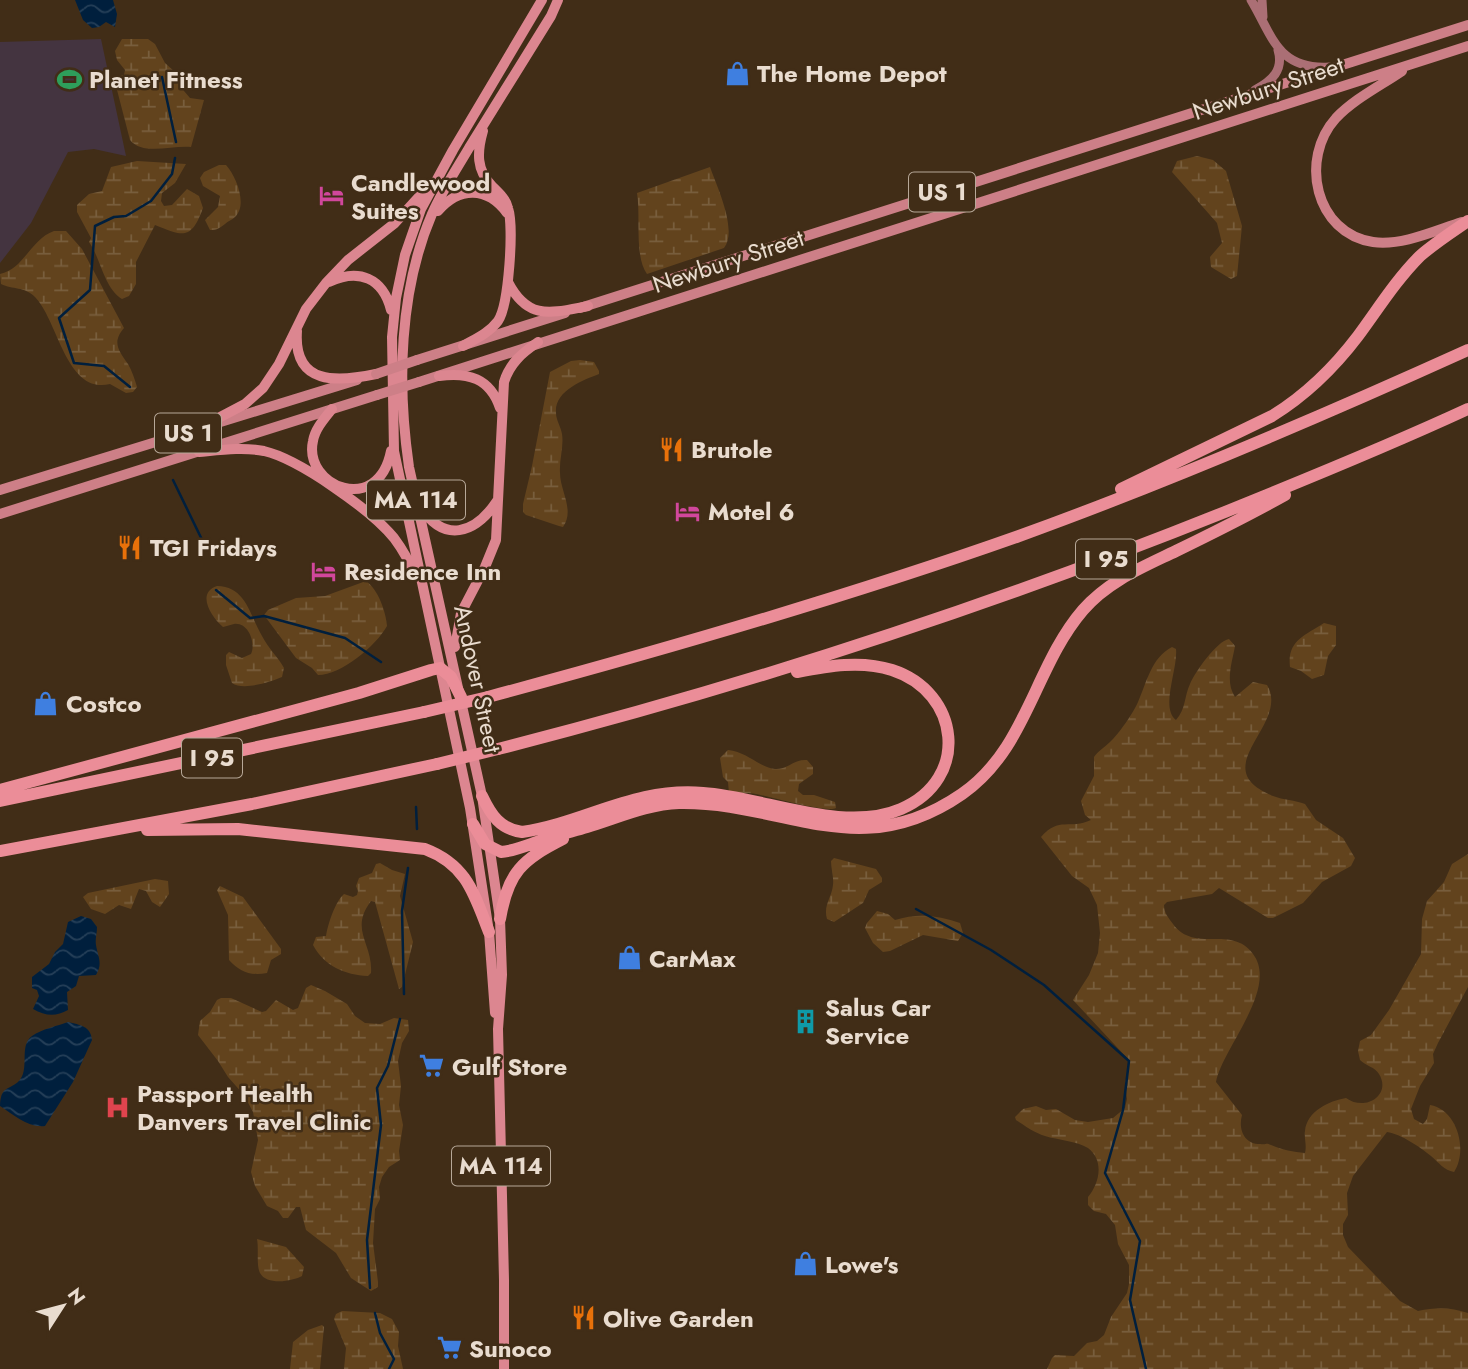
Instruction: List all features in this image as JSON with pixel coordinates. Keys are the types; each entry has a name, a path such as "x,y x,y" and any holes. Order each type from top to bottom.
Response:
{"highway":[{"name":"Andover Street","path":"498,1030 492,991 489,932 473,824 397,470 392,431 393,322 409,239 421,209 542,0"},
{"name":"Andover Street","path":"504,1369 498,1030 502,975 500,919 482,796 416,498 405,430 404,348 408,298 416,260 440,197 551,16 558,0"},
{"path":"463,345 496,324 504,306 508,282 510,220 507,204 485,178 479,164 479,147 488,117"},
{"path":"190,433 245,404 263,388 279,364 298,325 326,283 348,260 395,223 440,172"},
{"path":"427,228 445,203 453,197 471,192 490,198 505,210 510,220"},
{"path":"1051,524 1272,416 1291,404 1336,363 1386,296 1420,257 1468,221"},
{"path":"326,283 347,275 365,277 374,282 388,298 393,322"},
{"path":"508,282 518,299 532,310 555,311 588,306"},
{"path":"298,325 297,345 300,355 305,365 320,378 341,380 376,374"},
{"path":"456,671 457,623 493,548 497,529 501,412 507,372 518,357 538,342"},
{"name":"I 95","path":"0,801 488,697 687,643 822,602 1051,524 1241,450 1468,350"},
{"path":"439,376 460,374 478,378 491,390 501,412"},
{"path":"332,409 316,432 312,443 312,456 321,474 344,488 364,488 382,476 389,460 392,431"},
{"name":"I 95","path":"0,851 252,804 437,764 735,684 864,644 1046,581 1324,472 1468,409"},
{"path":"199,452 255,450 281,457 306,469 363,510 393,537 413,570 426,605"},
{"path":"473,824 491,849 507,852 644,808 678,803 722,807 849,829 887,826 935,810 978,782 1003,754 1022,723 1064,636 1096,597 1126,576 1231,524 1324,472"},
{"path":"416,498 437,525 455,530 475,526 488,515 497,501"},
{"path":"482,796 495,819 513,831 522,832 624,802 670,793 704,793 832,816 862,817 891,813 916,802 927,793 943,770 949,745 943,714 938,704 923,688 894,670 851,664 735,684"},
{"path":"0,790 359,693 440,668 451,677 461,697"},
{"path":"500,919 505,891 520,866 541,851 585,828"},
{"path":"108,831 238,829 425,849 445,858 462,874 475,896 489,932"}],"main road":[{"path":"1251,0 1284,56 1298,64 1320,68 1338,66"},
{"path":"1262,0 1267,28"},
{"name":"Newbury Street","path":"0,490 190,433 1468,25"},
{"path":"1240,98 1275,75 1280,63 1277,45"},
{"name":"Newbury Street","path":"0,514 1468,46"},
{"path":"1416,63 1365,95 1334,120 1326,132 1317,159 1315,171 1318,192 1326,210 1341,228 1352,236 1375,242 1403,240 1468,221"}],"shaded area":[{"path":"101,39 126,156 94,149 68,152 31,223 0,263 0,42"}],"green space":[{"path":"122,39 148,39 155,44 190,98 204,100 191,147 150,149 142,148 130,140 116,86 119,76 124,75 125,70 117,60 115,51"},
{"path":"1197,156 1213,160 1226,171 1242,226 1237,276 1231,279 1211,267 1210,257 1222,243 1217,223 1172,172 1177,161"},
{"path":"137,161 186,164 175,183 162,193 161,201 164,206 172,205 187,189 199,196 203,208 194,226 185,233 173,232 155,225 136,262 136,284 129,296 122,299 107,281 89,242 91,238 77,212 77,205 89,194 102,191 111,167"},
{"path":"219,165 226,165 241,198 239,212 234,218 210,230 205,220 218,207 220,196 203,186 200,178 204,172"},
{"path":"710,167 728,220 728,240 724,248 647,274 639,247 637,193"},
{"path":"54,231 66,231 82,249 124,328 117,342 137,387 133,392 126,393 110,384 95,384 83,378 73,367 35,297 27,291 1,284 0,274 15,266 39,240"},
{"path":"571,361 594,362 599,374 571,388 560,398 557,405 556,416 562,439 561,480 568,514 563,527 526,515 523,512 523,504 550,372"},
{"path":"366,581 381,601 387,626 375,642 357,658 327,674 318,675 296,658 264,615 268,610 296,598 325,596"},
{"path":"217,586 235,591 246,604 264,640 284,668 282,677 249,686 232,683 226,655 229,652 242,658 251,654 252,640 244,626 234,624 223,627 210,611 207,594"},
{"path":"1324,623 1336,626 1336,645 1328,656 1324,675 1312,679 1290,667 1291,651 1298,640"},
{"path":"1229,639 1235,646 1230,685 1235,697 1253,682 1267,685 1271,700 1268,715 1247,759 1246,772 1254,785 1273,796 1305,804 1316,820 1343,838 1355,858 1351,866 1322,882 1303,903 1273,918 1268,918 1219,888 1212,894 1167,902 1164,905 1168,917 1182,933 1244,945 1253,954 1259,968 1259,984 1254,1001 1220,1068 1216,1082 1242,1115 1242,1130 1246,1139 1305,1153 1307,1124 1320,1108 1346,1098 1353,1102 1368,1102 1379,1095 1382,1082 1377,1072 1360,1060 1360,1041 1371,1035 1389,1010 1421,954 1422,919 1427,901 1444,882 1452,864 1468,854 1468,987 1438,1043 1433,1054 1434,1063 1420,1086 1411,1109 1414,1119 1423,1124 1430,1105 1440,1108 1448,1115 1458,1132 1458,1163 1454,1172 1447,1170 1416,1145 1387,1132 1353,1176 1347,1193 1348,1215 1343,1224 1343,1235 1348,1247 1400,1301 1418,1311 1443,1308 1468,1313 1468,1369 1047,1369 1055,1355 1074,1356 1087,1343 1097,1341 1104,1335 1111,1317 1127,1293 1129,1265 1118,1244 1115,1225 1106,1214 1094,1211 1088,1205 1088,1197 1095,1186 1098,1172 1097,1159 1093,1153 1078,1144 1038,1133 1015,1117 1023,1109 1036,1106 1046,1110 1056,1109 1075,1120 1088,1122 1113,1118 1125,1108 1125,1082 1129,1070 1128,1059 1073,1000 1089,975 1098,953 1100,933 1097,905 1089,888 1072,876 1041,837 1053,827 1091,820 1085,815 1081,801 1094,776 1094,757 1113,739 1129,717 1159,657 1172,647 1176,649 1169,698 1171,714 1176,720 1182,712 1188,689 1197,672 1213,651"},
{"path":"728,750 775,769 807,760 813,767 813,774 799,784 798,791 803,795 814,795 835,802 836,808 810,807 752,793 729,793 720,758"},
{"path":"834,858 876,869 882,882 869,890 863,903 834,922 827,919 826,914 833,885 831,861"},
{"path":"380,863 405,874 400,896 413,942 402,987 399,989 375,902 371,901 362,920 371,962 371,973 368,976 351,974 336,968 323,959 313,945 316,937 326,936 332,914 344,894 353,897 357,895 359,878 372,873 376,864"},
{"path":"155,879 168,881 169,894 160,907 152,902 146,891 139,889 131,909 119,905 105,914 91,909 83,897 88,893"},
{"path":"220,886 243,897 281,949 281,954 271,960 267,973 246,972 229,960 228,915 217,890"},
{"path":"877,911 888,914 895,920 919,916 944,918 960,923 963,933 958,941 923,935 883,952 873,943 865,928"},
{"path":"311,985 347,1004 355,1016 365,1023 380,1024 394,1018 408,1020 409,1031 402,1043 398,1061 401,1086 399,1105 403,1125 400,1160 389,1167 379,1187 380,1199 375,1209 373,1243 378,1287 371,1291 351,1278 336,1253 306,1230 300,1207 296,1207 288,1218 283,1218 278,1211 267,1206 255,1186 251,1172 258,1140 253,1112 244,1095 198,1035 200,1021 221,998 231,998 262,1012 276,1000 293,1010 298,1008 306,988"},
{"path":"257,1239 286,1247 304,1267 302,1276 280,1281 263,1277 258,1266"},
{"path":"342,1311 380,1313 392,1319 399,1332 398,1346 403,1369 344,1369 346,1348 334,1319 336,1314"},
{"path":"322,1325 320,1369 290,1369 293,1342 308,1330"}],"water":[{"path":"75,0 113,0 117,14 115,27 106,22 92,28 83,20"},
{"path":"81,916 91,919 97,927 96,943 100,963 98,971 96,975 79,976 76,986 67,992 68,1010 55,1015 37,1011 33,1009 39,996 37,990 32,988 32,977 49,964 63,944 68,922"},
{"path":"68,1022 87,1029 92,1040 73,1082 45,1126 27,1123 0,1106 2,1095 22,1077 28,1040 40,1031"}],"waterway":[{"path":"162,77 176,142"},
{"path":"130,387 104,366 74,363 59,318 90,290 95,226 114,217 126,216 151,201 172,174 175,158"},
{"path":"173,480 207,550"},
{"path":"216,590 250,618 264,616 345,638 381,662"},
{"path":"416,807 417,829"},
{"path":"404,994 402,911 408,868"},
{"path":"916,909 991,950 1044,985 1129,1061 1123,1110 1105,1173 1140,1241 1130,1300 1146,1369"},
{"path":"370,1288 367,1240 381,1125 377,1088 388,1066 400,1019"},
{"path":"375,1313 380,1333 394,1359 389,1369"}],"place":[{"name":"The Home Depot","path":"737,73"},
{"name":"Planet Fitness","path":"69,79"},
{"name":"Candlewood Suites","path":"331,196"},
{"name":"Brutole","path":"671,449"},
{"name":"Motel 6","path":"688,511"},
{"name":"TGI Fridays","path":"130,547"},
{"name":"Residence Inn","path":"324,571"},
{"name":"Costco","path":"46,703"},
{"name":"CarMax","path":"629,958"},
{"name":"Salus Car Service","path":"805,1021"},
{"name":"Gulf Store","path":"432,1066"},
{"name":"Passport Health Danvers Travel Clinic","path":"117,1107"},
{"name":"Lowe's","path":"805,1264"},
{"name":"Olive Garden","path":"583,1318"},
{"name":"Sunoco","path":"449,1348"}]}
